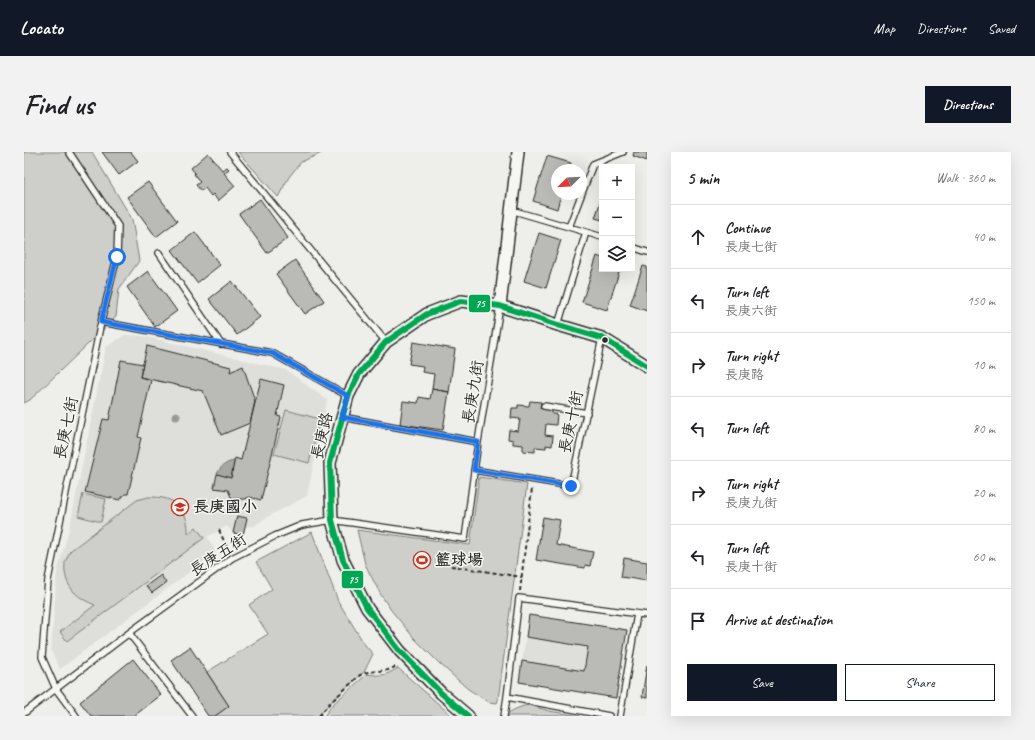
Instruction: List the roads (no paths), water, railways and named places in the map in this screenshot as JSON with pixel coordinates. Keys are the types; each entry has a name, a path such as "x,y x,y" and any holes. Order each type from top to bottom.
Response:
{"street":[{"path":"500,306 510,210 518,152"},
{"name":"長庚路","path":"468,716 441,693 400,651 367,608 343,560 332,520 330,463 348,396 358,374 386,342 427,314 461,301 500,306 602,338 647,366"}],"lane":[{"name":"長庚七街","path":"69,152 118,226 117,257 101,322 48,580 42,657 56,689 76,716"},
{"path":"230,152 386,342"},
{"path":"569,226 593,164 623,152"},
{"path":"510,210 569,226 599,236"},
{"path":"558,325 586,232"},
{"path":"635,248 647,252"},
{"path":"159,253 221,344"},
{"name":"長庚九街","path":"332,520 465,539 478,442 500,306"},
{"path":"101,322 272,353 348,396"},
{"name":"長庚十街","path":"474,470 571,486 602,338"},
{"path":"544,406 587,413"},
{"path":"342,417 478,442"},
{"name":"長庚五街","path":"24,713 129,633 232,558 275,536 302,525 332,520"},
{"path":"504,716 519,598 647,615"},
{"path":"620,716 637,614"},
{"path":"129,633 192,716"},
{"path":"507,697 609,716"}],"place":[{"name":"長庚國小","path":"180,507"},
{"name":"籃球場","path":"422,560"}]}
